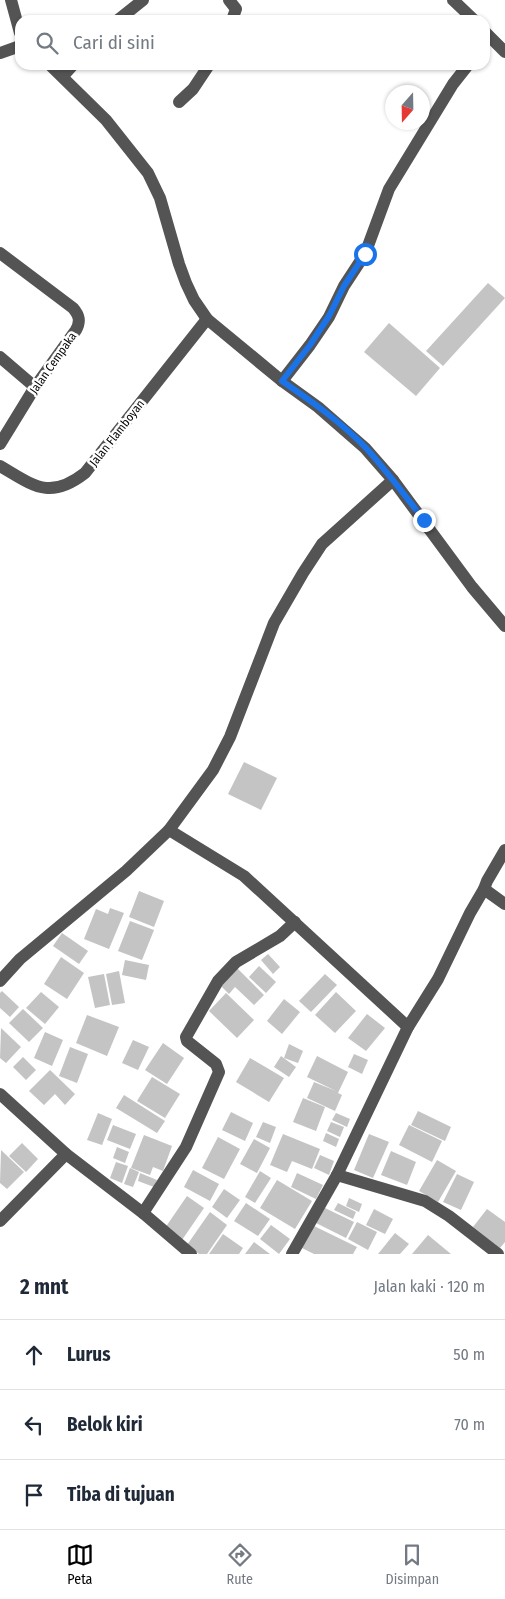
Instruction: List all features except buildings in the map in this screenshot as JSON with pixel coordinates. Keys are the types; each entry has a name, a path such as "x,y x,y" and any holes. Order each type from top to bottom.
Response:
{"street":[{"path":"11,0 15,15"},
{"path":"124,15 143,0"},
{"path":"229,0 236,9 234,15"},
{"path":"457,1 470,15"},
{"path":"490,40 505,52"},
{"path":"0,54 15,48"},
{"path":"56,70 106,120 148,173 160,198 186,283 194,300 207,319 282,381 318,407 365,448 393,480 472,587 505,626"},
{"path":"63,76 68,70"},
{"path":"179,102 193,89 206,70"},
{"path":"282,381 310,345 329,316 344,286 365,254 389,189 453,84 464,70"},
{"name":"Jalan Cempaka","path":"0,253 73,308 78,314 79,324 35,387 0,444"},
{"name":"Jalan Flamboyan","path":"0,466 37,487 50,488 74,482 85,473 207,319"},
{"path":"0,357 35,387"},
{"path":"0,981 20,959 126,871 168,830 213,770 230,737 274,623 303,572 322,544 393,480"},
{"path":"168,830 244,876 408,1028"},
{"path":"292,1254 336,1175 408,1028 438,979 487,881 505,850"},
{"path":"484,889 505,904"},
{"path":"143,1213 186,1147 219,1072 216,1064 187,1041 186,1038 218,981 236,962 280,936 295,922"},
{"path":"0,1094 66,1154 143,1213 191,1254"},
{"path":"0,1221 66,1154"},
{"path":"336,1175 425,1201 449,1216 498,1254"}],"route":[{"path":"365,254 344,286 329,316 310,345 282,381 318,407 365,448 424,520"}]}
